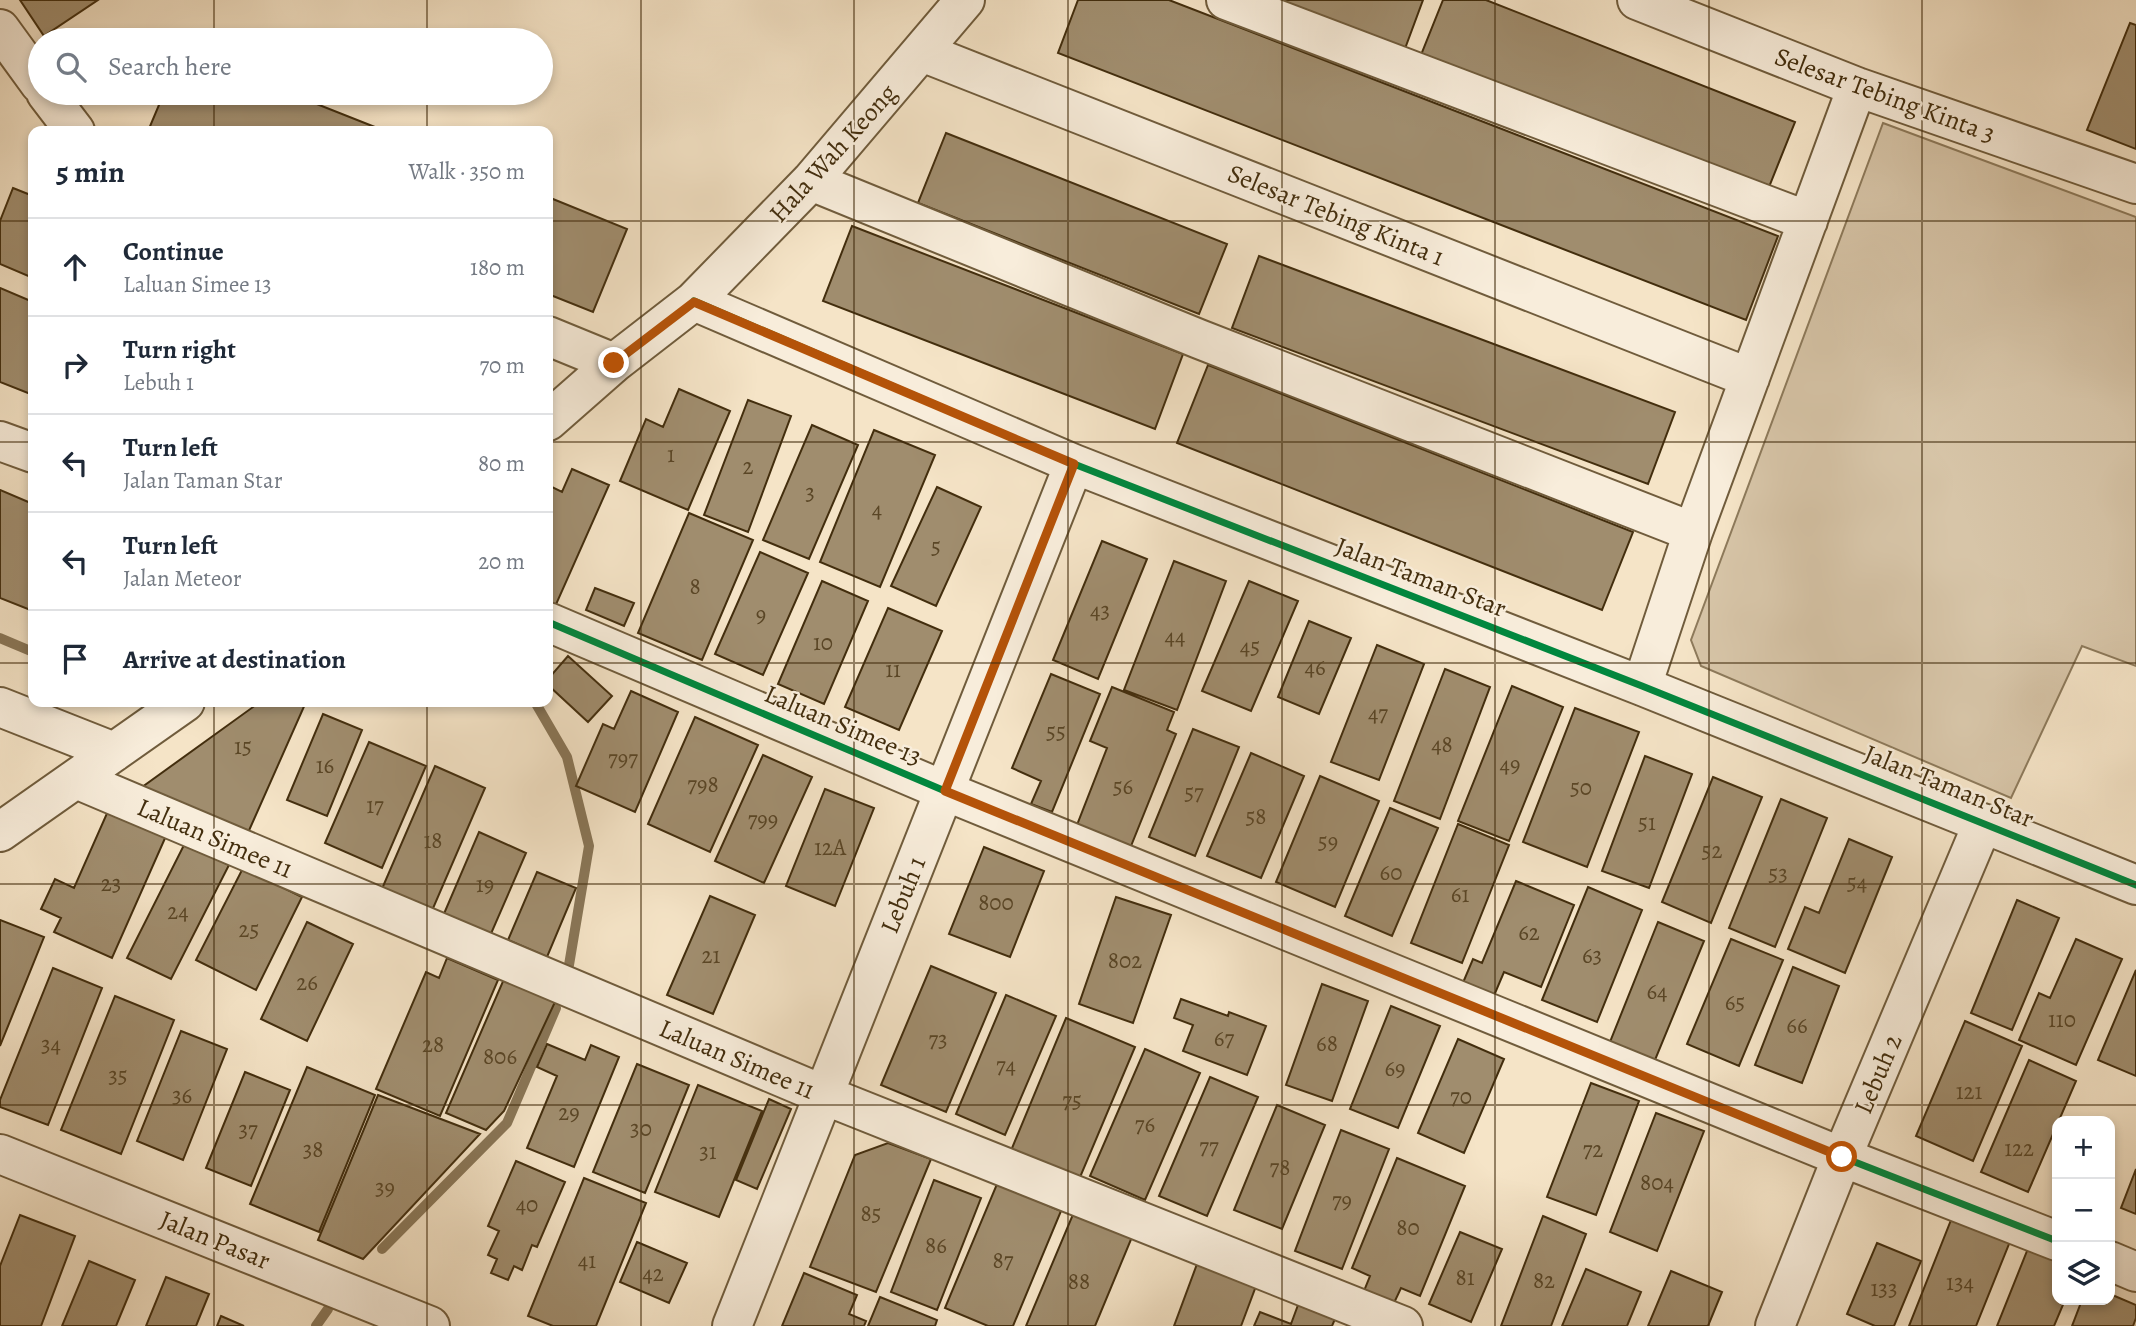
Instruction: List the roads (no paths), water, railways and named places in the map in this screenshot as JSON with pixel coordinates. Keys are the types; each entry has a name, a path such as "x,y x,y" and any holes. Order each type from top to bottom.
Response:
{"street":[{"name":"Hala Wah Keong","path":"553,417 614,363 694,302 811,181 965,0"},
{"path":"1226,0 1808,221"},
{"name":"Selesar Tebing Kinta 3","path":"1637,0 1857,87 2136,184"},
{"path":"0,29 28,68"},
{"name":"Selesar Tebing Kinta 1","path":"922,52 1750,378"},
{"path":"1642,685 1693,532 1857,87"},
{"path":"55,105 71,126"},
{"path":"811,181 1199,339 1693,532"},
{"name":"Jalan Taman Star","path":"694,302 1074,464 1642,685 2136,885"},
{"path":"553,338 614,363"},
{"path":"0,440 28,451"},
{"name":"Lebuh 1","path":"732,1326 1074,464"},
{"name":"Laluan Simee 13","path":"553,624 945,791 1842,1157 2052,1239"},
{"path":"0,706 114,752"},
{"path":"0,831 178,707"},
{"name":"Laluan Simee 11","path":"76,779 824,1096 1403,1326"},
{"name":"Lebuh 2","path":"1775,1326 1842,1157 1983,823"},
{"name":"Jalan Pasar","path":"0,1154 430,1326"},
{"path":"2115,1263 2136,1272"}],"waterway":[{"path":"0,638 28,650"},
{"path":"538,707 567,757 589,846 569,965"},
{"path":"382,1249 507,1123 556,1008"},
{"path":"316,1326 328,1309"}]}
